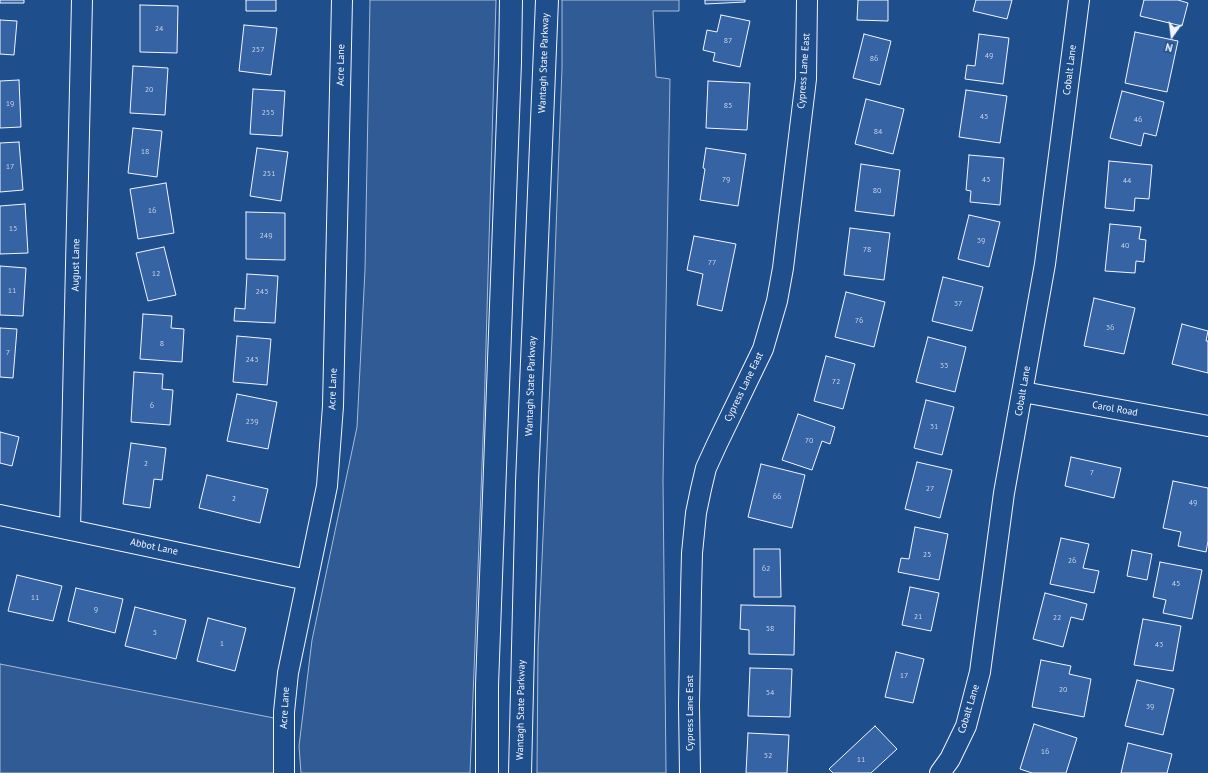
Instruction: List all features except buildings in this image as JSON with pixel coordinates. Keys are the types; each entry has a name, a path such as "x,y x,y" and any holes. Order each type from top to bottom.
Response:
{"highway":[{"path":"487,773 487,677 511,0"},
{"name":"Wantagh State Parkway","path":"520,773 527,490 547,0"}],"street":[{"name":"August Lane","path":"70,530 82,0"},
{"name":"Acre Lane","path":"284,773 284,712 288,672 326,486 333,406 342,0"},
{"name":"Cypress Lane East","path":"690,773 689,704 692,577 696,513 700,489 706,468 763,349 777,301 783,268 806,79 808,0"},
{"name":"Cobalt Lane","path":"940,773 950,759 966,726 980,672 1004,493 1045,264 1079,0"},
{"name":"Carol Road","path":"1023,392 1208,426"},
{"name":"Abbot Lane","path":"0,515 307,580"}],"shaded area":[{"path":"370,0 496,0 484,414 470,773 301,773 299,746 312,640 357,427 365,270"},
{"path":"562,0 679,0 679,11 653,11 656,77 670,79 663,480 666,773 537,773 538,647 552,338 562,68"},
{"path":"0,664 279,719 280,773 0,773"}]}
